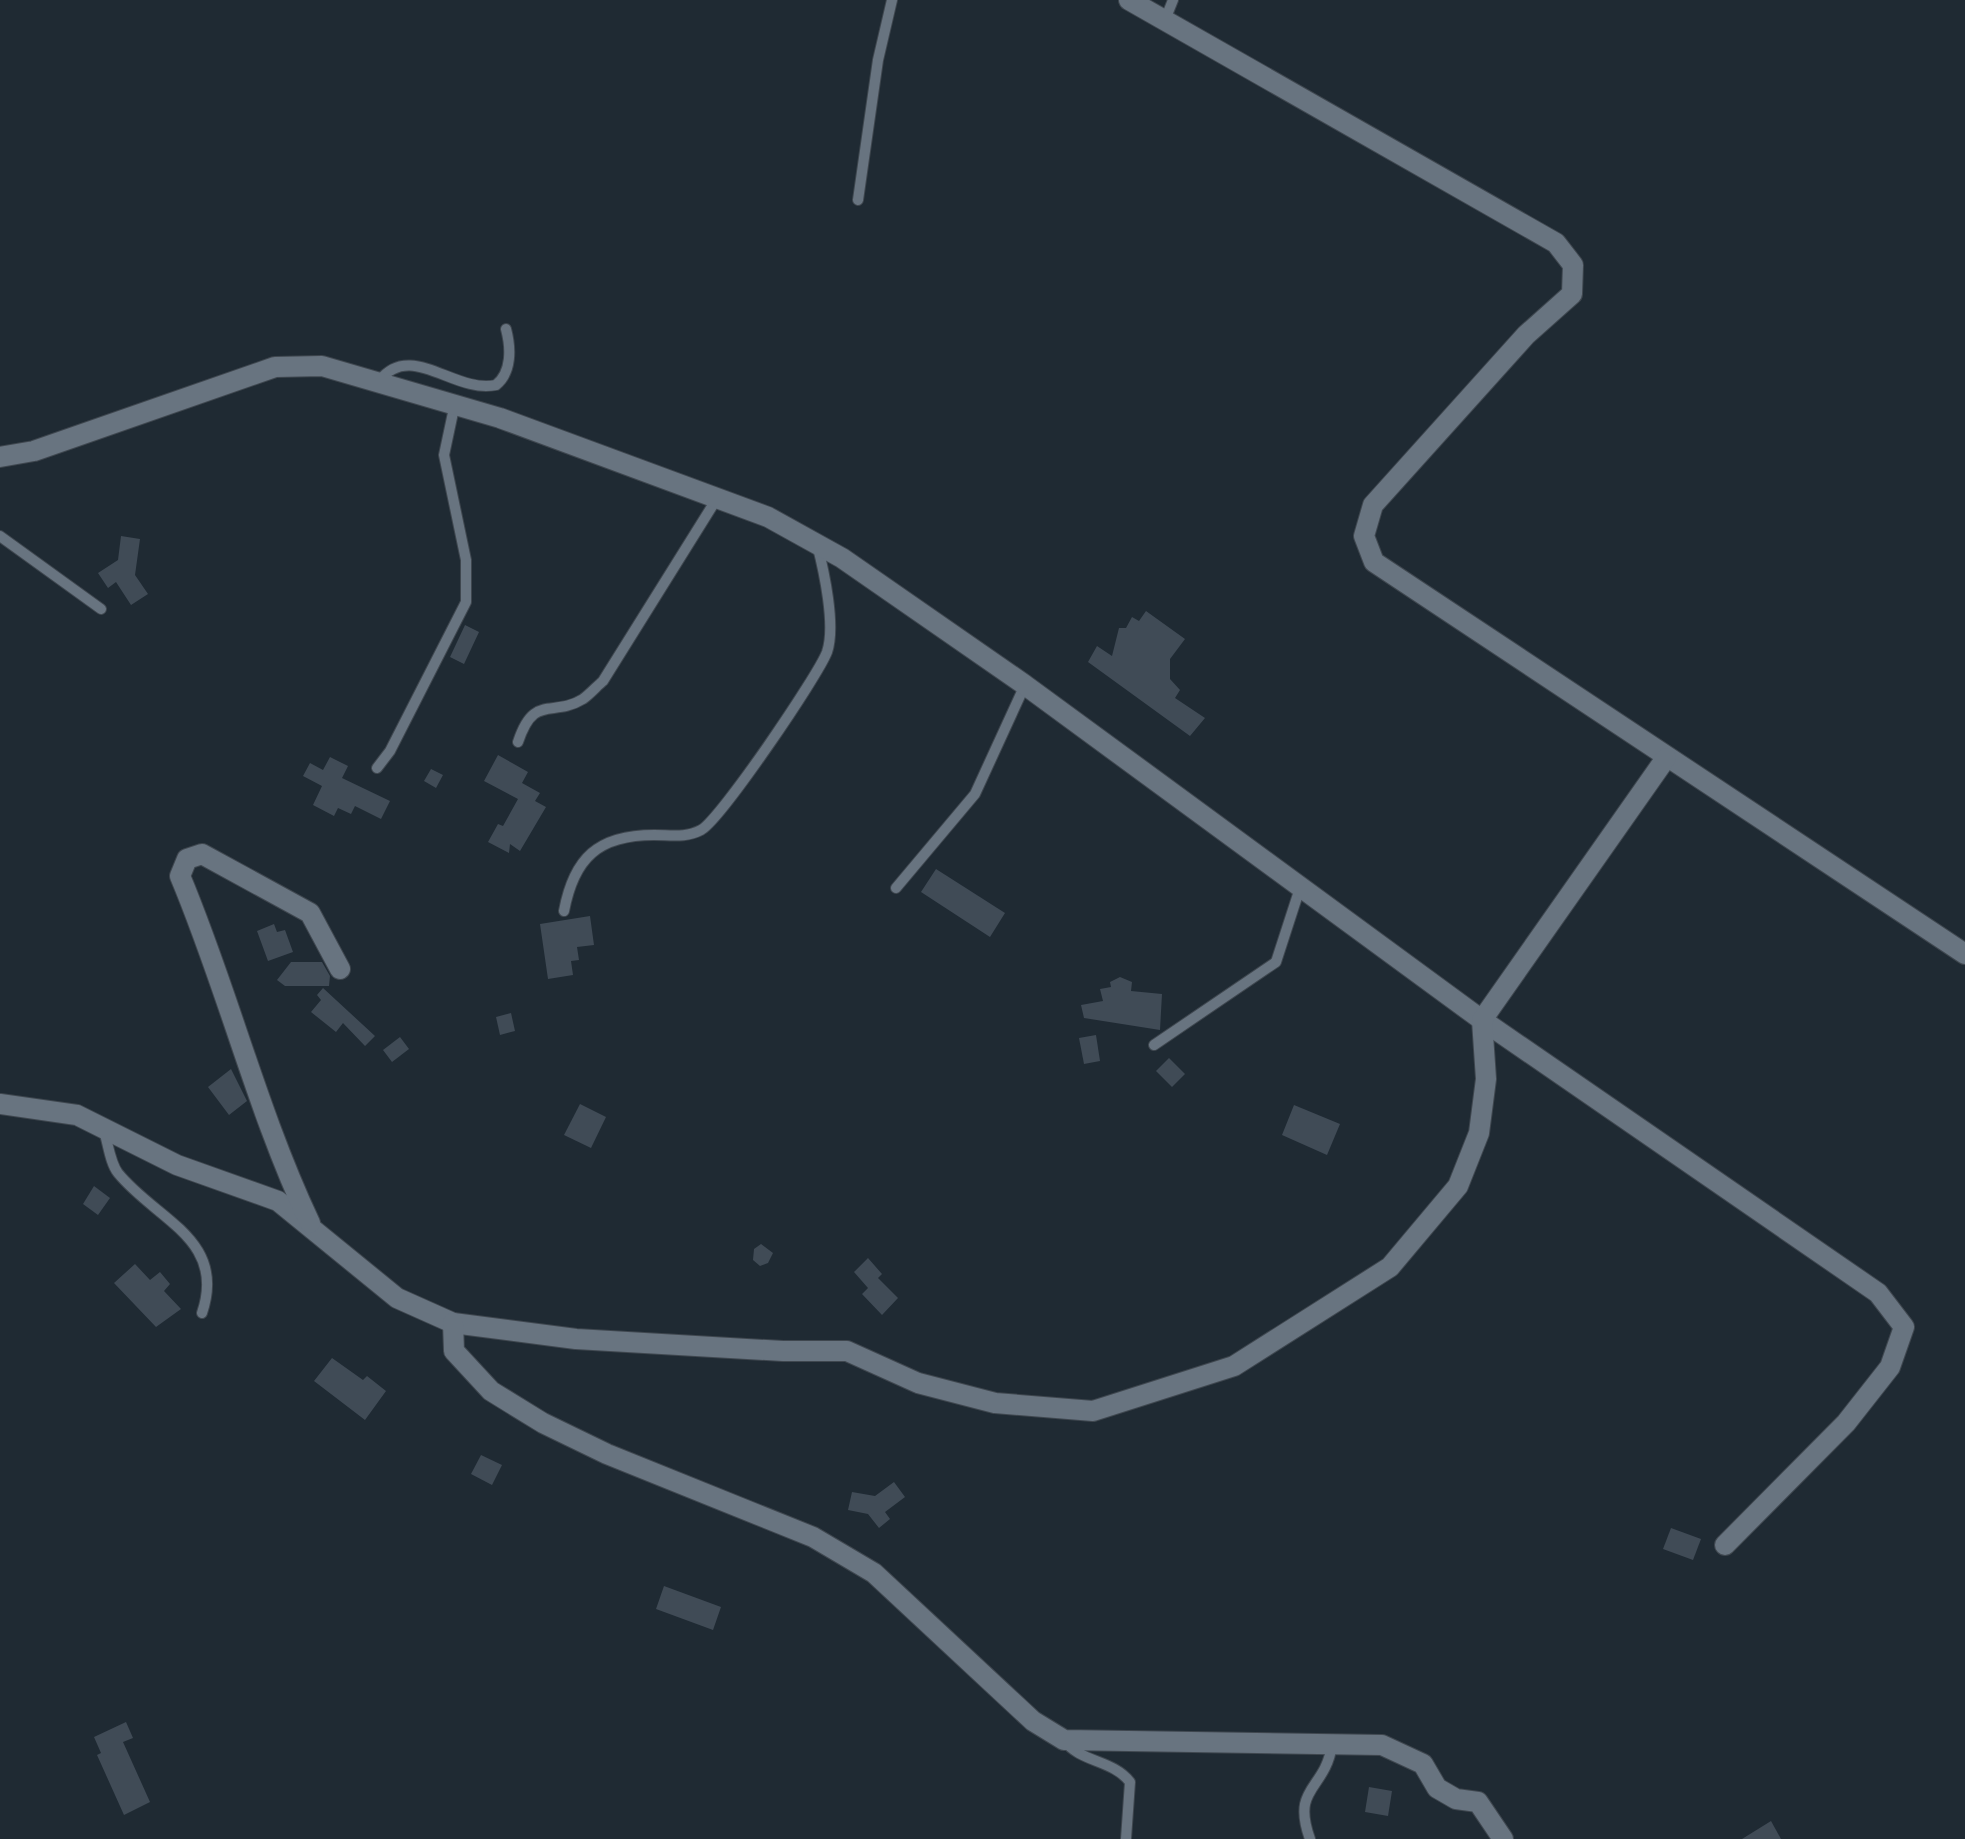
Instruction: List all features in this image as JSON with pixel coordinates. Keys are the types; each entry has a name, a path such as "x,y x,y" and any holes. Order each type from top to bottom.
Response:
{"street":[{"path":"1129,0 1508,215 1566,253 1573,265 1572,294 1526,335 1373,505 1364,536 1374,562 1965,954"},
{"path":"0,457 34,451 275,367 322,366 379,381 454,408 500,418 768,517 817,544 1025,685 1482,1020 1878,1293 1904,1327 1890,1367 1846,1423 1725,1545"},
{"path":"0,1104 77,1115 177,1165 278,1201 397,1298 453,1323 576,1339 783,1351 847,1351 918,1383 995,1403 1093,1411 1234,1366 1390,1267 1458,1186 1479,1133 1486,1079 1482,1020 1666,758"},
{"path":"312,1227 279,1158 213,959 180,876 187,859 202,854 310,913 340,969"},
{"path":"453,1323 454,1351 491,1391 543,1423 607,1454 813,1537 862,1566 1033,1721 1064,1740 1382,1745 1423,1764 1437,1788 1456,1799 1478,1802 1503,1839"}],"lane":[{"path":"858,200 876,75 892,0"},
{"path":"1165,20 1173,0"},
{"path":"379,381 399,365 413,363 472,387 496,385 503,380 508,358 510,346 506,329"},
{"path":"377,768 390,751 466,602 466,560 444,455 454,408"},
{"path":"518,742 525,722 546,706 564,706 583,699 603,681 716,500"},
{"path":"0,536 101,609"},
{"path":"564,911 570,882 579,863 592,852 618,838 680,836 699,831 712,823 756,764 827,651 828,585 817,544"},
{"path":"896,888 975,794 1025,685"},
{"path":"1154,1045 1276,962 1300,888"},
{"path":"104,1128 116,1171 194,1242 207,1268 208,1294 202,1313"},
{"path":"1064,1740 1071,1751 1103,1761 1122,1771 1130,1782 1126,1839"},
{"path":"1310,1839 1303,1821 1304,1800 1326,1773 1332,1745"}],"building":[{"path":"121,536 140,539 135,575 148,594 131,605 116,582 108,588 98,573 118,560"},
{"path":"1146,611 1185,639 1170,659 1170,679 1180,690 1175,698 1205,718 1190,736 1088,662 1097,646 1112,656 1119,628 1126,628 1132,617 1139,621"},
{"path":"465,625 479,632 464,664 450,657"},
{"path":"498,755 528,772 522,783 540,793 535,801 546,807 520,851 510,844 509,853 488,842 498,824 503,826 518,799 484,781"},
{"path":"330,757 348,766 342,778 390,801 381,819 355,806 351,814 338,808 334,816 313,805 322,786 303,776 310,763 323,770"},
{"path":"431,769 443,775 436,788 424,781"},
{"path":"936,869 1005,913 990,937 921,892"},
{"path":"590,916 594,945 577,947 579,960 571,961 573,975 548,979 540,924"},
{"path":"274,924 277,932 285,930 293,952 268,961 257,931"},
{"path":"291,962 322,962 330,976 329,986 285,986 277,980"},
{"path":"1120,977 1132,982 1131,991 1162,994 1160,1030 1084,1018 1081,1005 1103,1001 1100,989 1111,987 1110,982"},
{"path":"323,988 375,1036 365,1046 343,1023 336,1032 311,1012 321,1000 317,995"},
{"path":"511,1013 515,1031 500,1035 496,1017"},
{"path":"1096,1035 1100,1061 1084,1064 1079,1038"},
{"path":"400,1037 409,1049 392,1062 383,1050"},
{"path":"1169,1058 1185,1074 1172,1087 1156,1071"},
{"path":"231,1069 247,1101 229,1115 208,1087"},
{"path":"580,1104 606,1117 591,1148 564,1135"},
{"path":"1294,1105 1340,1124 1327,1155 1282,1135"},
{"path":"94,1186 110,1198 98,1215 83,1204"},
{"path":"761,1244 773,1253 768,1263 760,1266 753,1260 754,1249"},
{"path":"868,1258 882,1274 878,1278 898,1298 882,1315 862,1294 868,1288 854,1272"},
{"path":"135,1264 150,1280 160,1272 170,1284 164,1291 181,1309 156,1327 114,1283"},
{"path":"332,1358 363,1380 367,1376 386,1391 365,1420 314,1381"},
{"path":"481,1455 502,1465 492,1485 471,1474"},
{"path":"894,1482 905,1497 885,1512 890,1519 879,1528 868,1514 848,1510 852,1492 875,1496"},
{"path":"1671,1528 1701,1539 1693,1560 1663,1549"},
{"path":"664,1586 721,1607 713,1630 656,1609"},
{"path":"126,1722 133,1738 123,1742 150,1802 124,1815 97,1755 101,1753 94,1737"},
{"path":"1369,1787 1392,1791 1388,1816 1365,1812"},
{"path":"1771,1821 1781,1839 1742,1839"}]}
